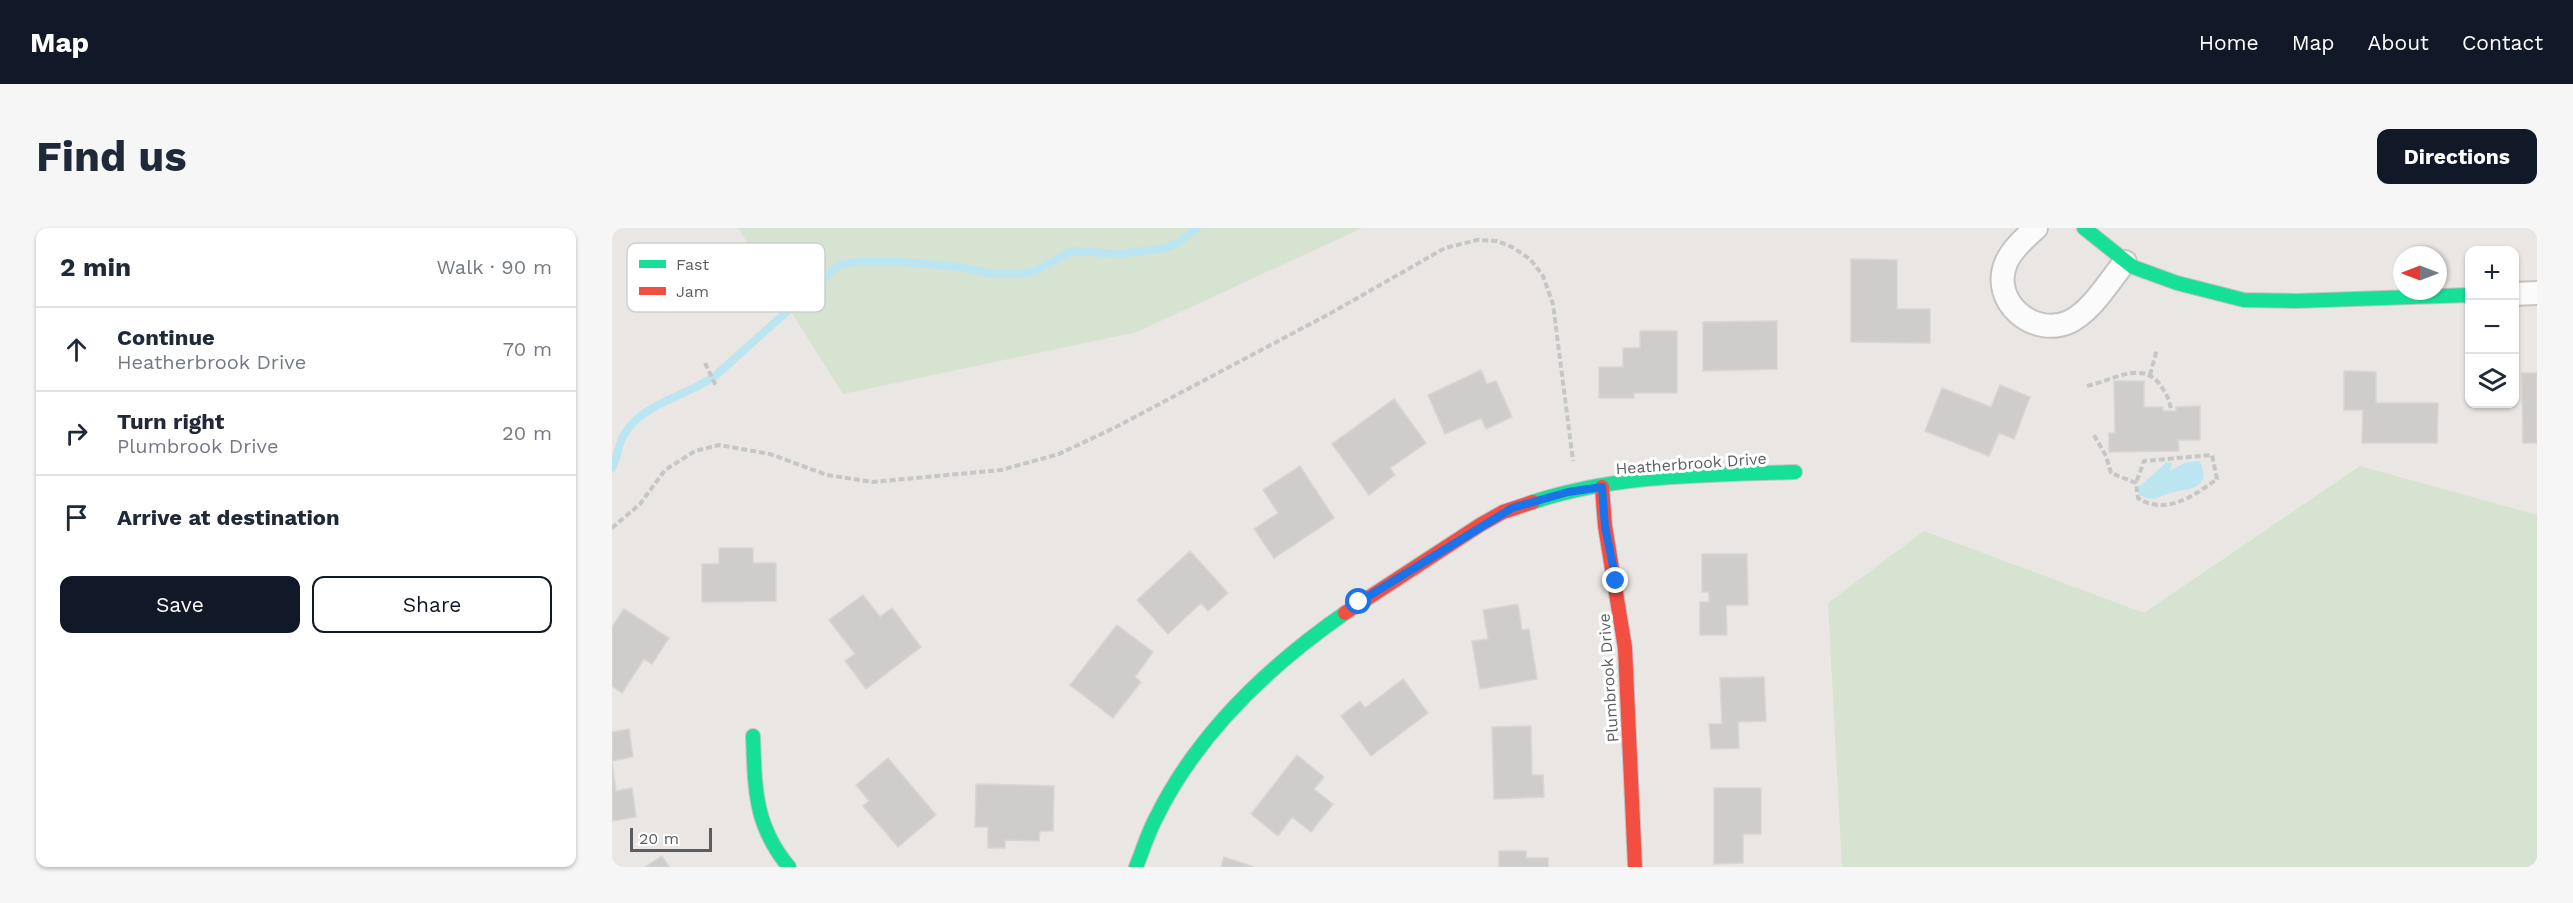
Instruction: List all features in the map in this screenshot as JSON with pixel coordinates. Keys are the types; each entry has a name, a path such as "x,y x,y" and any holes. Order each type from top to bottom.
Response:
{"street":[{"path":"2036,228 2016,247 2003,274 2006,296 2012,308 2033,323 2056,326 2078,317 2125,261"},
{"path":"2084,228 2125,261 2177,283 2244,300 2296,301 2465,295"},
{"path":"2519,294 2537,293"},
{"name":"Heatherbrook Drive","path":"1136,867 1168,792 1216,726 1289,655 1359,602 1512,508 1578,490 1704,476 1795,472"},
{"name":"Plumbrook Drive","path":"1602,487 1605,526 1625,648 1635,867"},
{"path":"753,736 759,818 773,850 789,867"}],"path":[{"path":"612,528 640,504 665,470 695,451 718,445 770,454 827,475 873,482 1001,470 1059,454 1116,427 1331,313 1445,248 1477,240 1497,241 1512,247 1530,260 1543,276 1553,304 1578,490"},
{"path":"2150,375 2157,349"},
{"path":"705,363 716,386"},
{"path":"2087,386 2138,371 2150,375 2162,386 2169,399 2171,411"},
{"path":"2094,435 2106,456 2111,473 2136,483"},
{"path":"2212,455 2217,479 2188,498 2167,507 2148,505 2138,498 2136,483 2144,461 2212,455"}],"green space":[{"path":"738,228 1362,228 1137,332 843,394 791,312 825,312 825,243 747,243"},
{"path":"2360,466 2537,515 2537,867 1842,867 1828,603 1924,531 2144,613"}],"water":[{"path":"2167,462 2172,463 2169,471 2185,463 2200,462 2203,475 2200,484 2191,489 2153,499 2143,497 2138,493 2139,487"}],"building":[{"path":"1851,259 1897,260 1897,309 1930,309 1930,343 1851,342"},
{"path":"1777,321 1777,369 1703,371 1703,322"},
{"path":"1640,331 1677,331 1677,393 1634,393 1634,398 1599,398 1599,367 1623,367 1623,348 1640,348"},
{"path":"1481,370 1487,384 1496,381 1512,417 1486,429 1481,418 1445,434 1428,395"},
{"path":"2344,371 2376,372 2376,403 2438,403 2437,443 2362,443 2363,410 2344,410"},
{"path":"2522,373 2537,373 2537,443 2523,443"},
{"path":"2114,381 2144,381 2144,407 2163,407 2163,411 2176,411 2176,407 2200,406 2200,440 2178,440 2179,451 2109,452 2109,433 2115,433"},
{"path":"2000,385 2030,397 2014,439 1999,433 1989,456 1925,431 1942,388 1991,407"},
{"path":"1394,399 1426,443 1390,468 1395,475 1369,495 1332,444"},
{"path":"1300,466 1334,518 1274,558 1254,529 1278,513 1263,490"},
{"path":"719,548 753,548 753,563 776,563 776,601 702,602 702,564 719,564"},
{"path":"1190,551 1228,593 1208,611 1201,603 1168,634 1137,600"},
{"path":"1702,554 1747,554 1748,605 1726,605 1727,635 1700,635 1700,602 1709,602 1709,592 1702,592"},
{"path":"863,595 880,617 892,608 921,647 866,689 845,661 855,654 829,620"},
{"path":"1518,604 1522,630 1529,629 1537,679 1480,689 1472,641 1488,639 1483,610"},
{"path":"624,609 669,638 652,664 644,659 622,693 612,686 612,627"},
{"path":"1117,625 1153,652 1135,677 1141,682 1113,718 1070,685"},
{"path":"1764,677 1766,721 1738,722 1739,748 1711,749 1709,724 1722,724 1720,678"},
{"path":"1403,679 1428,713 1371,756 1341,716 1360,701 1365,708"},
{"path":"1531,726 1532,775 1543,775 1544,797 1494,799 1492,727"},
{"path":"629,729 633,757 612,761 612,732"},
{"path":"1297,755 1324,777 1314,789 1333,804 1311,832 1292,817 1278,836 1251,814"},
{"path":"888,758 936,815 898,847 863,806 869,801 856,785"},
{"path":"612,762 616,791 632,788 636,817 612,821"},
{"path":"976,784 1054,786 1053,831 1040,831 1039,841 1005,840 1005,848 988,848 988,827 975,827"},
{"path":"1714,788 1761,788 1761,834 1743,834 1743,863 1714,864"},
{"path":"1499,851 1526,851 1526,858 1548,858 1548,867 1499,867"},
{"path":"662,856 669,867 645,867"},
{"path":"1224,857 1254,867 1221,867"}],"waterway":[{"path":"825,278 839,265 857,262 902,262 952,266 995,274 1022,274 1035,271 1072,251 1121,254 1165,248 1179,242 1197,228"},
{"path":"612,468 623,437 633,422 655,407 715,376 786,312"}],"traffic: fast":[{"path":"2084,228 2133,267 2177,283 2244,300 2296,301 2465,295"},
{"path":"1533,502 1597,486 1630,481 1696,475 1795,472"},
{"path":"1136,867 1151,828 1174,786 1214,729 1289,655 1345,613"},
{"path":"753,736 756,789 763,821 777,851 789,867"}],"traffic: jam":[{"path":"1602,487 1605,526 1625,648 1635,867"},
{"path":"1345,613 1480,525 1503,512 1533,502"}],"route":[{"path":"1359,602 1512,508 1568,492 1602,487 1605,526 1616,581"}]}
